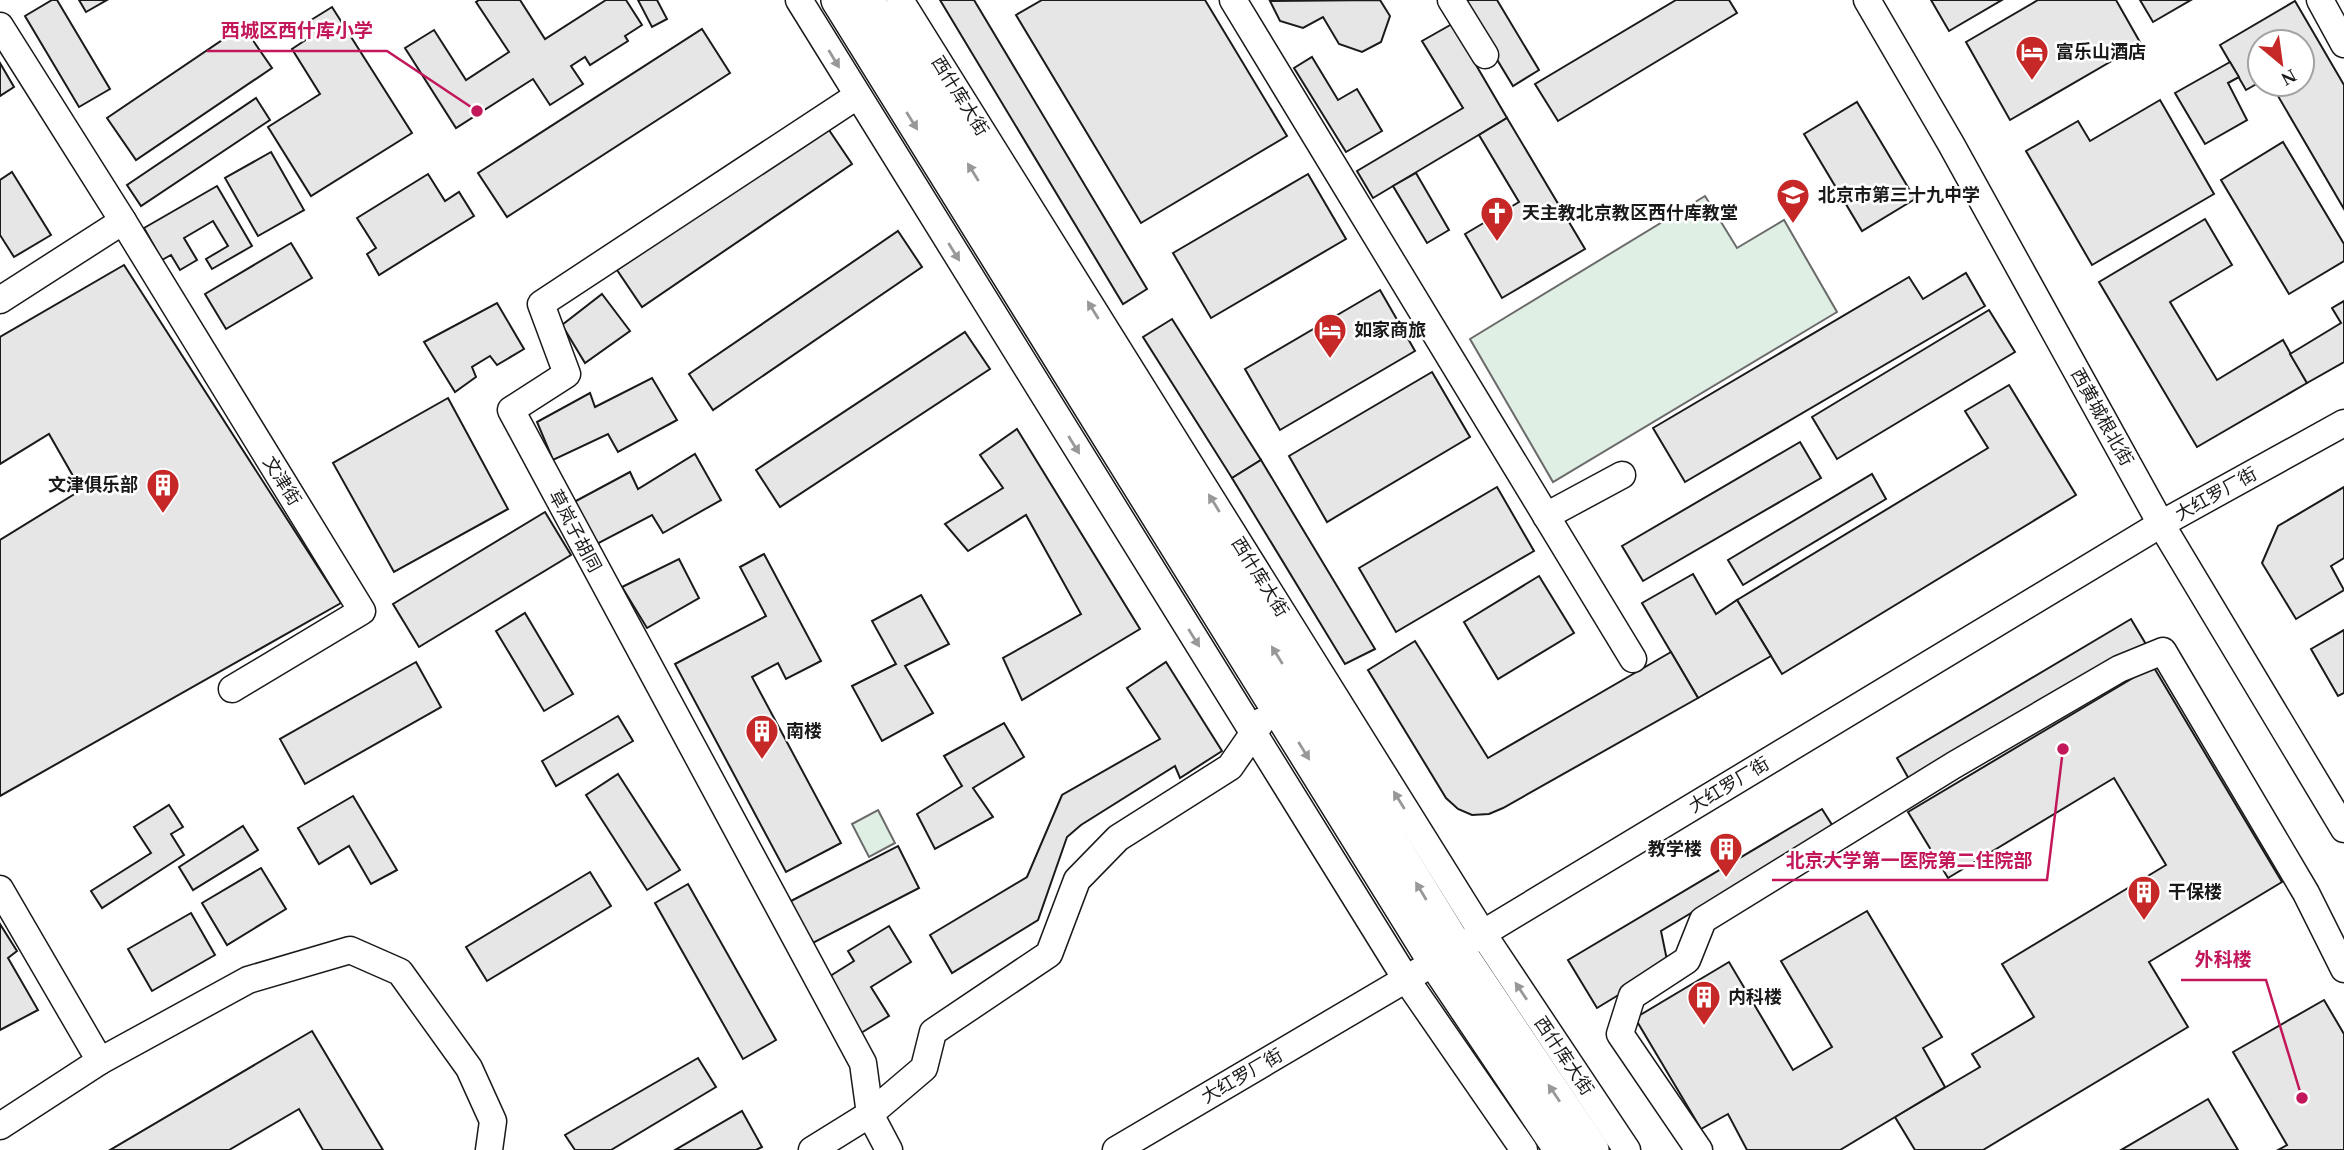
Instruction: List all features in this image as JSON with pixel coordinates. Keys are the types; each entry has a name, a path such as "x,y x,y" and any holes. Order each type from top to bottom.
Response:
{"main road":[{"name":"西什库大街","path":"838,0 1275,704 1458,948 1561,1150"},
{"name":"西什库大街","path":"867,0 1458,948 1592,1150"}],"street":[{"path":"799,0 1406,979 1524,1150"},
{"name":"西什库大街","path":"900,0 1458,948 1627,1150"},
{"path":"1233,0 1633,659"},
{"path":"1451,0 1485,55"},
{"name":"西黄城根北街","path":"1867,0 1951,144 2161,524 2344,829"},
{"path":"2320,0 2344,44"},
{"path":"0,26 123,221 0,300"},
{"name":"草岚子胡同","path":"857,96 541,304 567,374 511,410 863,1063 870,1114"},
{"name":"文津街","path":"123,221 362,611 232,689"},
{"name":"大红罗厂街","path":"1116,1150 1458,948 2161,524 2344,423"},
{"path":"1546,516 1622,475"},
{"path":"1699,1150 1620,1034 1632,996 1687,960 1703,920 1966,758 2119,669 2163,652 2306,892 2344,969"},
{"path":"812,1150 870,1114 924,1068 933,1032 1049,954 1077,880 1118,838 1230,767 1275,704"},
{"path":"0,889 100,1062"},
{"path":"0,1126 100,1062 248,980 350,950 400,972 469,1068 493,1121 489,1150"},
{"path":"870,1114 889,1150"}],"green space":[{"path":"1705,196 1737,248 1784,220 1837,312 1553,482 1470,339"},
{"path":"878,810 895,843 869,857 852,824"}],"building":[{"path":"52,0 57,0 110,89 79,107 25,16"},
{"path":"79,0 107,0 86,12"},
{"path":"520,0 545,39 606,0 626,0 642,25 625,36 628,41 590,65 585,57 571,66 583,84 550,105 533,79 456,128 405,48 434,30 466,80 509,52 476,2"},
{"path":"638,0 657,0 667,19 652,27"},
{"path":"940,0 974,0 1147,289 1123,304"},
{"path":"1042,0 1205,0 1287,136 1141,223 1016,15"},
{"path":"1380,0 1390,16 1381,42 1362,52 1339,44 1323,17 1303,28 1280,21 1270,1"},
{"path":"1461,0 1497,0 1539,70 1513,86"},
{"path":"1676,0 1729,0 1737,13 1558,121 1535,84"},
{"path":"1931,0 2002,0 1949,31"},
{"name":"富乐山酒店","path":"2038,0 2116,0 2141,44 2010,120 1966,42"},
{"path":"2140,0 2191,0 2153,22"},
{"path":"2295,1 2311,28 2249,28"},
{"path":"332,7 412,133 311,196 268,127 320,94 292,49 310,37 303,25"},
{"path":"1452,24 1507,118 1373,198 1357,171 1463,108 1422,41"},
{"path":"243,26 272,68 136,160 107,118"},
{"path":"702,29 730,73 507,217 478,173"},
{"path":"2246,30 2246,90 2220,45"},
{"path":"2316,37 2344,85 2344,209 2279,98 2316,98"},
{"path":"1312,57 1338,100 1357,89 1382,131 1346,152 1294,68"},
{"path":"2230,62 2239,77 2228,83 2247,120 2205,144 2175,93"},
{"path":"0,63 14,87 0,96"},
{"path":"256,98 270,120 141,206 127,185"},
{"path":"2160,100 2214,194 2092,265 2026,151 2078,121 2090,141"},
{"path":"1857,102 1915,199 1862,231 1804,134"},
{"path":"1507,118 1585,249 1502,298 1465,234 1519,202 1479,135"},
{"path":"827,127 852,164 642,307 617,270"},
{"path":"2283,142 2344,244 2344,261 2289,294 2221,180"},
{"path":"271,152 304,210 258,236 225,178"},
{"path":"12,172 51,235 14,257 0,235 0,180"},
{"path":"1416,173 1449,230 1427,243 1393,186"},
{"path":"428,174 445,201 459,192 474,216 379,275 367,254 376,248 357,218"},
{"path":"1308,174 1346,239 1211,318 1173,253"},
{"path":"217,186 252,246 212,269 206,259 228,246 213,221 184,238 197,260 180,270 171,255 162,260 144,228"},
{"path":"2205,219 2232,265 2170,302 2217,380 2283,340 2307,383 2197,447 2099,282"},
{"path":"898,231 922,267 713,410 689,374"},
{"path":"291,243 312,278 226,329 205,294"},
{"name":"文津俱乐部","path":"124,265 341,603 0,796 0,540 81,490 49,434 0,464 0,337"},
{"path":"1966,273 1985,306 1685,482 1653,428 1909,277 1923,299"},
{"name":"如家商旅","path":"1380,290 1415,351 1280,430 1245,369"},
{"path":"602,294 630,331 585,363 562,325"},
{"path":"2344,301 2344,362 2307,383 2290,354 2341,323 2332,308"},
{"path":"497,303 524,349 497,365 490,356 472,367 476,377 455,392 424,342"},
{"path":"1989,310 2015,352 1837,459 1812,417"},
{"path":"1172,319 1261,460 1232,478 1143,337"},
{"path":"965,332 990,369 780,507 756,470"},
{"path":"1432,372 1470,437 1327,522 1289,456"},
{"path":"652,378 677,420 618,452 608,434 553,460 537,422 590,393 595,407"},
{"path":"2009,385 2076,495 1782,674 1737,600 1988,448 1965,411"},
{"path":"448,398 508,509 394,572 333,463"},
{"path":"1017,429 1140,629 1022,700 1003,658 1081,614 1026,515 968,551 945,524 1003,488 980,455"},
{"path":"1800,442 1821,478 1643,581 1622,546"},
{"path":"695,454 721,500 663,533 652,515 595,545 574,502 630,472 638,489"},
{"path":"1261,460 1375,649 1345,664 1232,478"},
{"path":"1872,474 1886,499 1743,585 1728,560"},
{"path":"1497,487 1534,551 1396,632 1359,568"},
{"path":"2344,487 2344,558 2331,566 2344,590 2296,619 2262,563 2278,526"},
{"path":"545,512 571,555 419,647 393,604"},
{"name":"南楼","path":"764,554 821,661 786,679 778,663 752,677 841,843 786,872 675,664 766,616 740,567"},
{"path":"679,559 699,598 647,628 622,587"},
{"path":"1693,574 1716,614 1737,600 1771,656 1698,698 1642,603"},
{"path":"1539,576 1574,633 1498,679 1464,622"},
{"path":"921,595 949,644 905,666 933,713 882,741 852,686 896,664 872,621"},
{"path":"525,613 573,694 544,711 496,631"},
{"path":"2131,619 2147,646 1913,786 1897,758"},
{"path":"2344,630 2344,693 2338,696 2311,649"},
{"path":"1415,641 1488,758 1671,652 1698,698 1503,808 1489,814 1472,815 1458,809 1446,798 1368,670"},
{"path":"416,662 441,707 305,784 280,739"},
{"path":"1166,662 1222,751 1180,778 1175,766 1081,825 1067,837 1038,920 952,973 930,935 1027,877 1062,795 1160,739 1127,688"},
{"name":"干保楼","path":"2153,666 2282,882 2149,962 2188,1027 1983,1150 1915,1150 1895,1117 1980,1067 1972,1054 2034,1017 2002,964 2166,865 2114,778 1948,878 1908,812"},
{"path":"618,716 633,741 556,786 542,761"},
{"path":"1004,723 1024,757 973,788 993,817 935,849 917,814 962,786 944,756"},
{"path":"618,774 680,870 647,890 586,795"},
{"path":"353,796 397,870 371,884 349,846 319,864 298,828"},
{"path":"169,805 183,827 171,834 184,855 102,908 91,891 151,853 134,827"},
{"name":"教学楼","path":"1822,809 1834,828 1661,931 1668,965 1597,1008 1568,960"},
{"path":"243,826 258,850 193,890 179,867"},
{"path":"898,846 919,888 809,945 787,903"},
{"path":"261,868 286,909 227,945 202,903"},
{"path":"590,872 611,906 487,981 466,947"},
{"path":"688,884 776,1040 743,1059 655,903"},
{"name":"内科楼","path":"1867,911 1942,1037 1923,1048 1945,1087 1840,1150 1747,1150 1728,1114 1701,1129 1635,1018 1729,962 1793,1070 1832,1047 1781,961"},
{"path":"191,913 215,955 152,991 128,949"},
{"path":"0,924 17,951 8,958 38,1010 0,1030"},
{"path":"889,926 911,962 871,987 889,1016 861,1033 827,978 854,961 848,951"},
{"path":"2324,1000 2344,1034 2344,1150 2278,1150 2287,1145 2233,1052"},
{"path":"312,1031 383,1150 323,1150 299,1109 229,1150 110,1150"},
{"path":"698,1058 716,1087 611,1150 575,1150 565,1135"},
{"path":"2208,1099 2238,1150 2121,1150"},
{"path":"742,1111 762,1147 756,1150 675,1150"}],"place":[{"name":"富乐山酒店","path":"2032,82"},
{"name":"西城区西什库小学","path":"477,111"},
{"name":"北京市第三十九中学","path":"1793,225"},
{"name":"天主教北京教区西什库教堂","path":"1497,243"},
{"name":"如家商旅","path":"1330,360"},
{"name":"文津俱乐部","path":"163,515"},
{"name":"北京大学第一医院第二住院部","path":"2063,749"},
{"name":"南楼","path":"762,761"},
{"name":"教学楼","path":"1726,879"},
{"name":"干保楼","path":"2144,922"},
{"name":"内科楼","path":"1704,1027"},
{"name":"外科楼","path":"2302,1098"}]}
